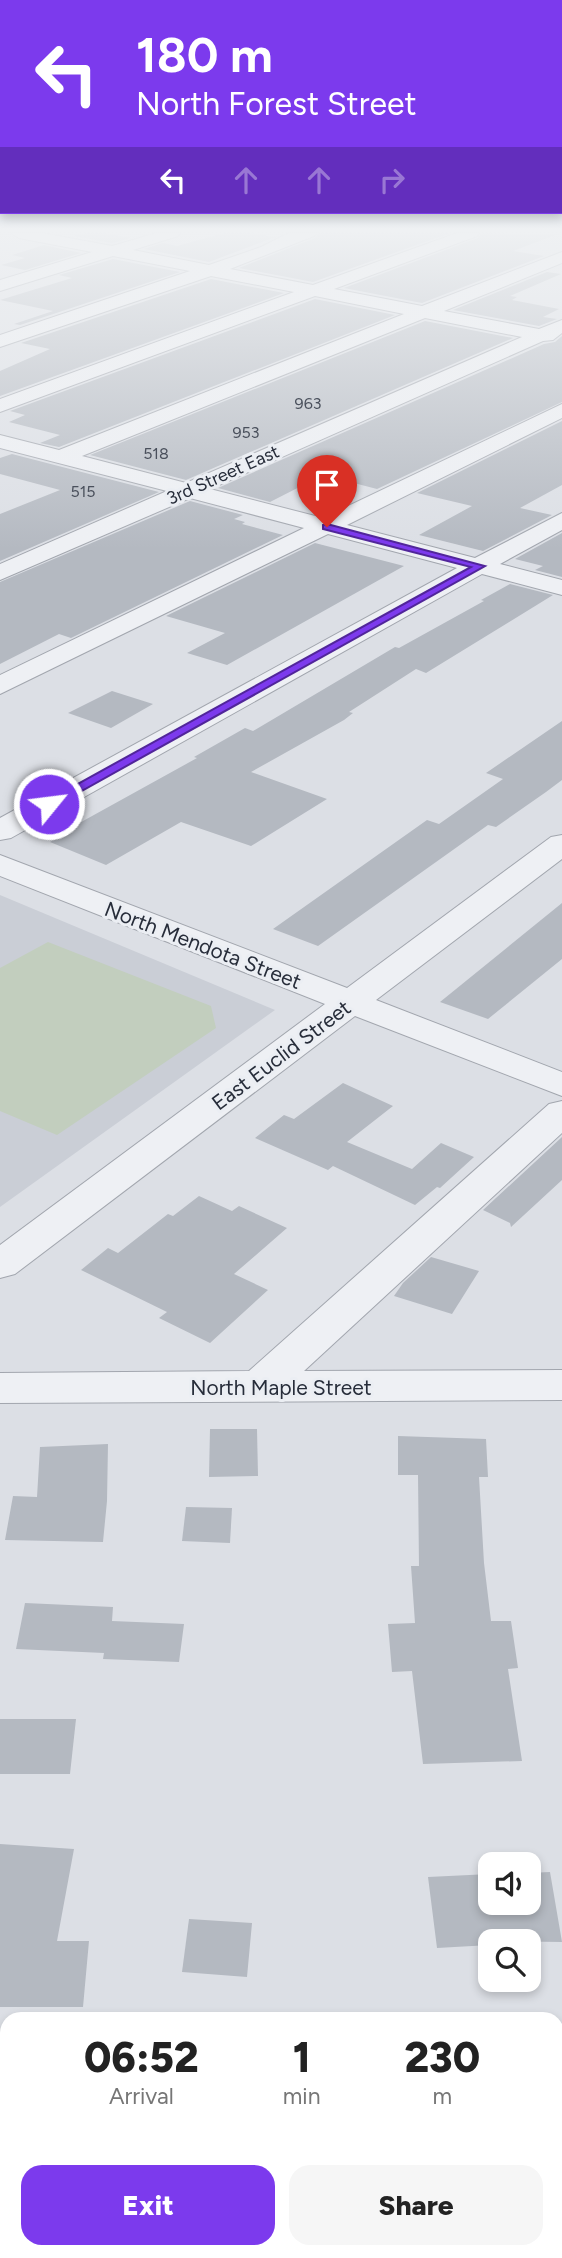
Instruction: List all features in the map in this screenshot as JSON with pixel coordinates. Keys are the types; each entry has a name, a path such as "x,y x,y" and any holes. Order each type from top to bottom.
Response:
{"street":[{"path":"0,406 182,338"},
{"path":"60,457 358,338"},
{"name":"3rd Street East","path":"0,573 543,338"},
{"path":"0,686 562,410"},
{"path":"0,441 562,588"},
{"path":"76,513 114,523"},
{"path":"0,831 562,520"},
{"name":"East Euclid Street","path":"0,1265 562,844"},
{"name":"North Mendota Street","path":"0,865 562,1085"},
{"path":"259,1387 562,1112"},
{"name":"North Maple Street","path":"0,1388 562,1385"}],"shaded area":[{"path":"0,895 275,1010 0,1207"}],"green space":[{"path":"48,942 211,1006 216,1028 57,1135 0,1111 0,968"}],"building":[{"path":"35,338 159,338 0,396 0,371 50,349 21,343"},
{"path":"208,338 336,338 59,447 40,443 60,435 9,422 25,415 10,411"},
{"path":"382,338 512,338 186,480 90,455"},
{"path":"562,338 562,402 377,489 323,475 270,502 218,488 544,344"},
{"path":"562,421 562,485 520,508 552,515 483,551 419,535 472,506 417,493"},
{"path":"12,454 159,492 0,561 0,514 60,490 0,474 0,458"},
{"path":"190,501 243,515 234,519 245,522 242,524 283,535 71,638 59,634 0,664 0,582"},
{"path":"562,533 562,577 535,570 543,566 515,559"},
{"path":"315,543 404,566 227,665 187,653 225,633 166,616"},
{"path":"510,584 553,595 426,673 416,669 349,712 353,713 344,720 251,772 327,799 251,846 181,822 106,865 50,842 245,728 253,731 395,647 399,648"},
{"path":"112,691 153,704 111,728 68,713"},
{"path":"562,721 562,780 546,792 496,827 488,825 318,946 273,929 427,820 439,824 503,779 486,773"},
{"path":"562,903 562,959 488,1019 440,1002"},
{"path":"343,1083 393,1106 347,1142 412,1169 441,1143 474,1157 440,1188 437,1187 415,1205 333,1166 328,1170 255,1138 284,1115 294,1119"},
{"path":"562,1137 562,1180 511,1227 510,1223 483,1210"},
{"path":"199,1196 232,1211 239,1206 287,1228 234,1274 268,1290 210,1343 159,1318 167,1312 81,1270 108,1248 118,1253 168,1214 173,1216"},
{"path":"431,1257 479,1271 452,1314 394,1296 403,1283"},
{"path":"210,1429 257,1429 258,1476 209,1477"},
{"path":"398,1436 486,1439 488,1477 479,1477 484,1563 491,1621 511,1621 518,1668 508,1669 522,1761 423,1764 412,1671 392,1672 388,1624 415,1623 411,1566 419,1566 418,1475 398,1475"},
{"path":"108,1444 103,1542 5,1540 13,1496 37,1497 40,1447"},
{"path":"186,1507 232,1508 230,1543 182,1541"},
{"path":"25,1603 113,1607 112,1621 184,1624 179,1662 103,1659 104,1653 16,1649"},
{"path":"0,1719 76,1719 70,1774 0,1774"},
{"path":"0,1844 74,1849 57,1941 89,1941 83,2007 0,2007"},
{"path":"541,1872 550,1872 562,1942 541,1942 541,1929 478,1929 478,1946 437,1948 428,1877 478,1875 478,1915 541,1915"},
{"path":"189,1919 252,1923 247,1977 182,1972"}],"route":[{"path":"49,804 480,566 327,527"}]}
